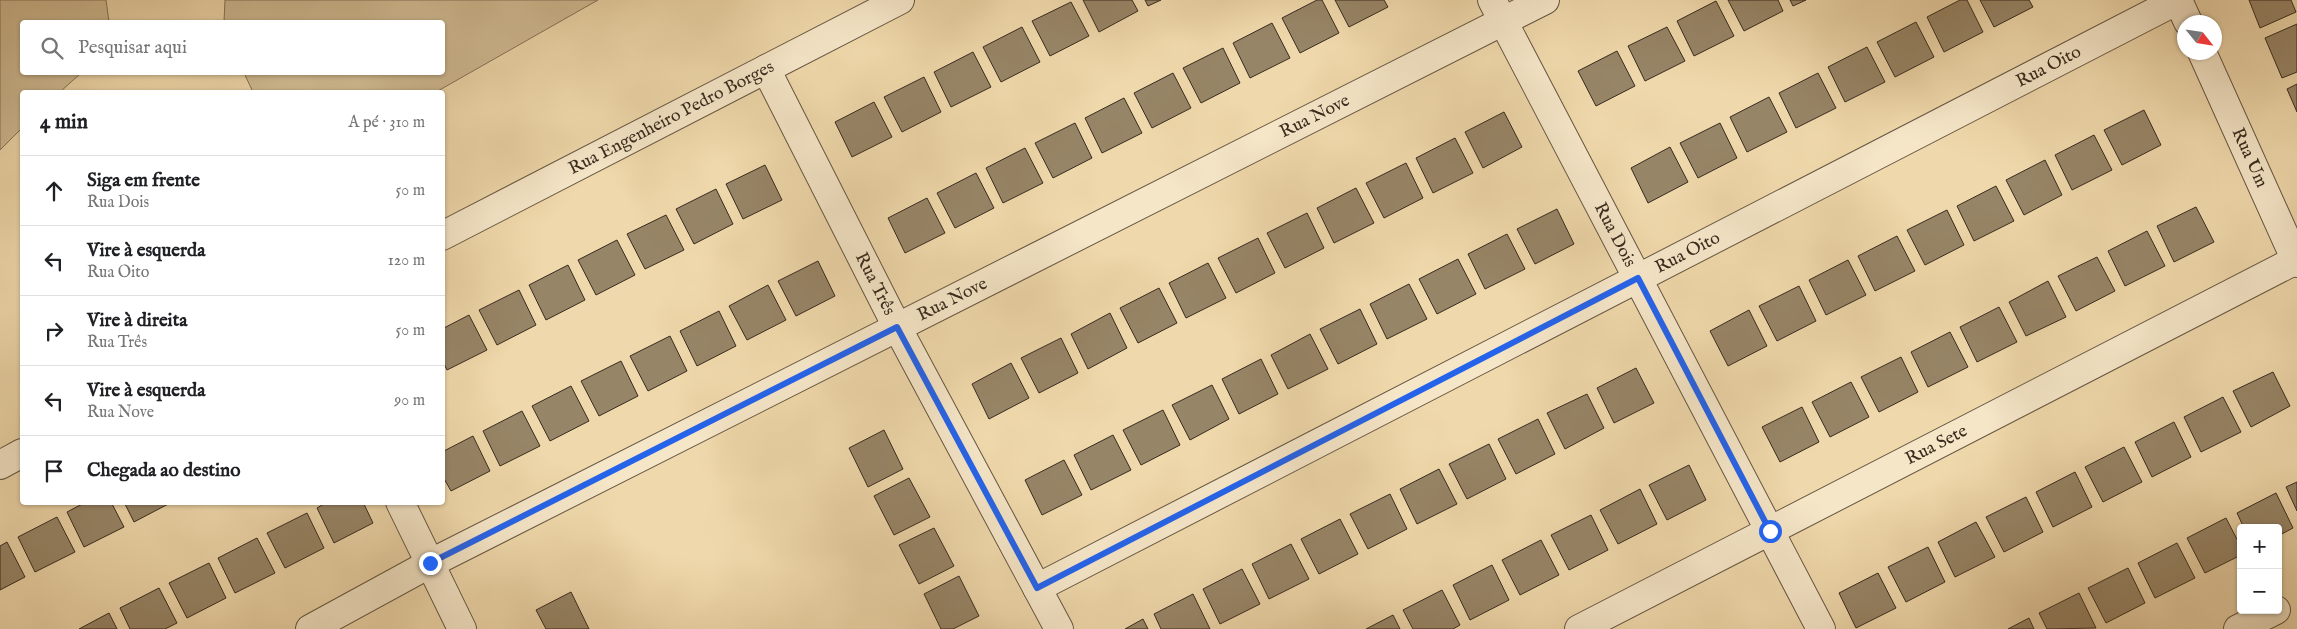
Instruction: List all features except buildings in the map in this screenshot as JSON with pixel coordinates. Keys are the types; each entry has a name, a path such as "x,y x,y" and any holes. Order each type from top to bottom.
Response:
{"street":[{"name":"Rua Engenheiro Pedro Borges","path":"445,234 900,0"},
{"name":"Rua Nove","path":"310,629 430,563 897,327 1497,11 1544,0"},
{"path":"2178,0 2185,15"},
{"name":"Rua Oito","path":"1037,588 2178,0"},
{"name":"Rua Dois","path":"1497,11 1821,629"},
{"name":"Rua Um","path":"2206,60 2296,261"},
{"name":"Rua Três","path":"766,69 897,327 1059,629"},
{"name":"Rua Sete","path":"1579,629 2296,261"},
{"path":"0,465 20,454"},
{"path":"401,505 462,629"},
{"path":"2282,608 2297,600"},
{"path":"2238,629 2269,614"}],"shaded area":[{"path":"0,0 106,0 109,20 20,20 20,75 79,75 62,90 20,90 20,130 0,150"},
{"path":"225,0 598,0 440,90 252,90 245,75 445,75 445,20 224,20"}],"route":[{"path":"430,563 897,327 1037,588 1638,278 1770,531"}]}
